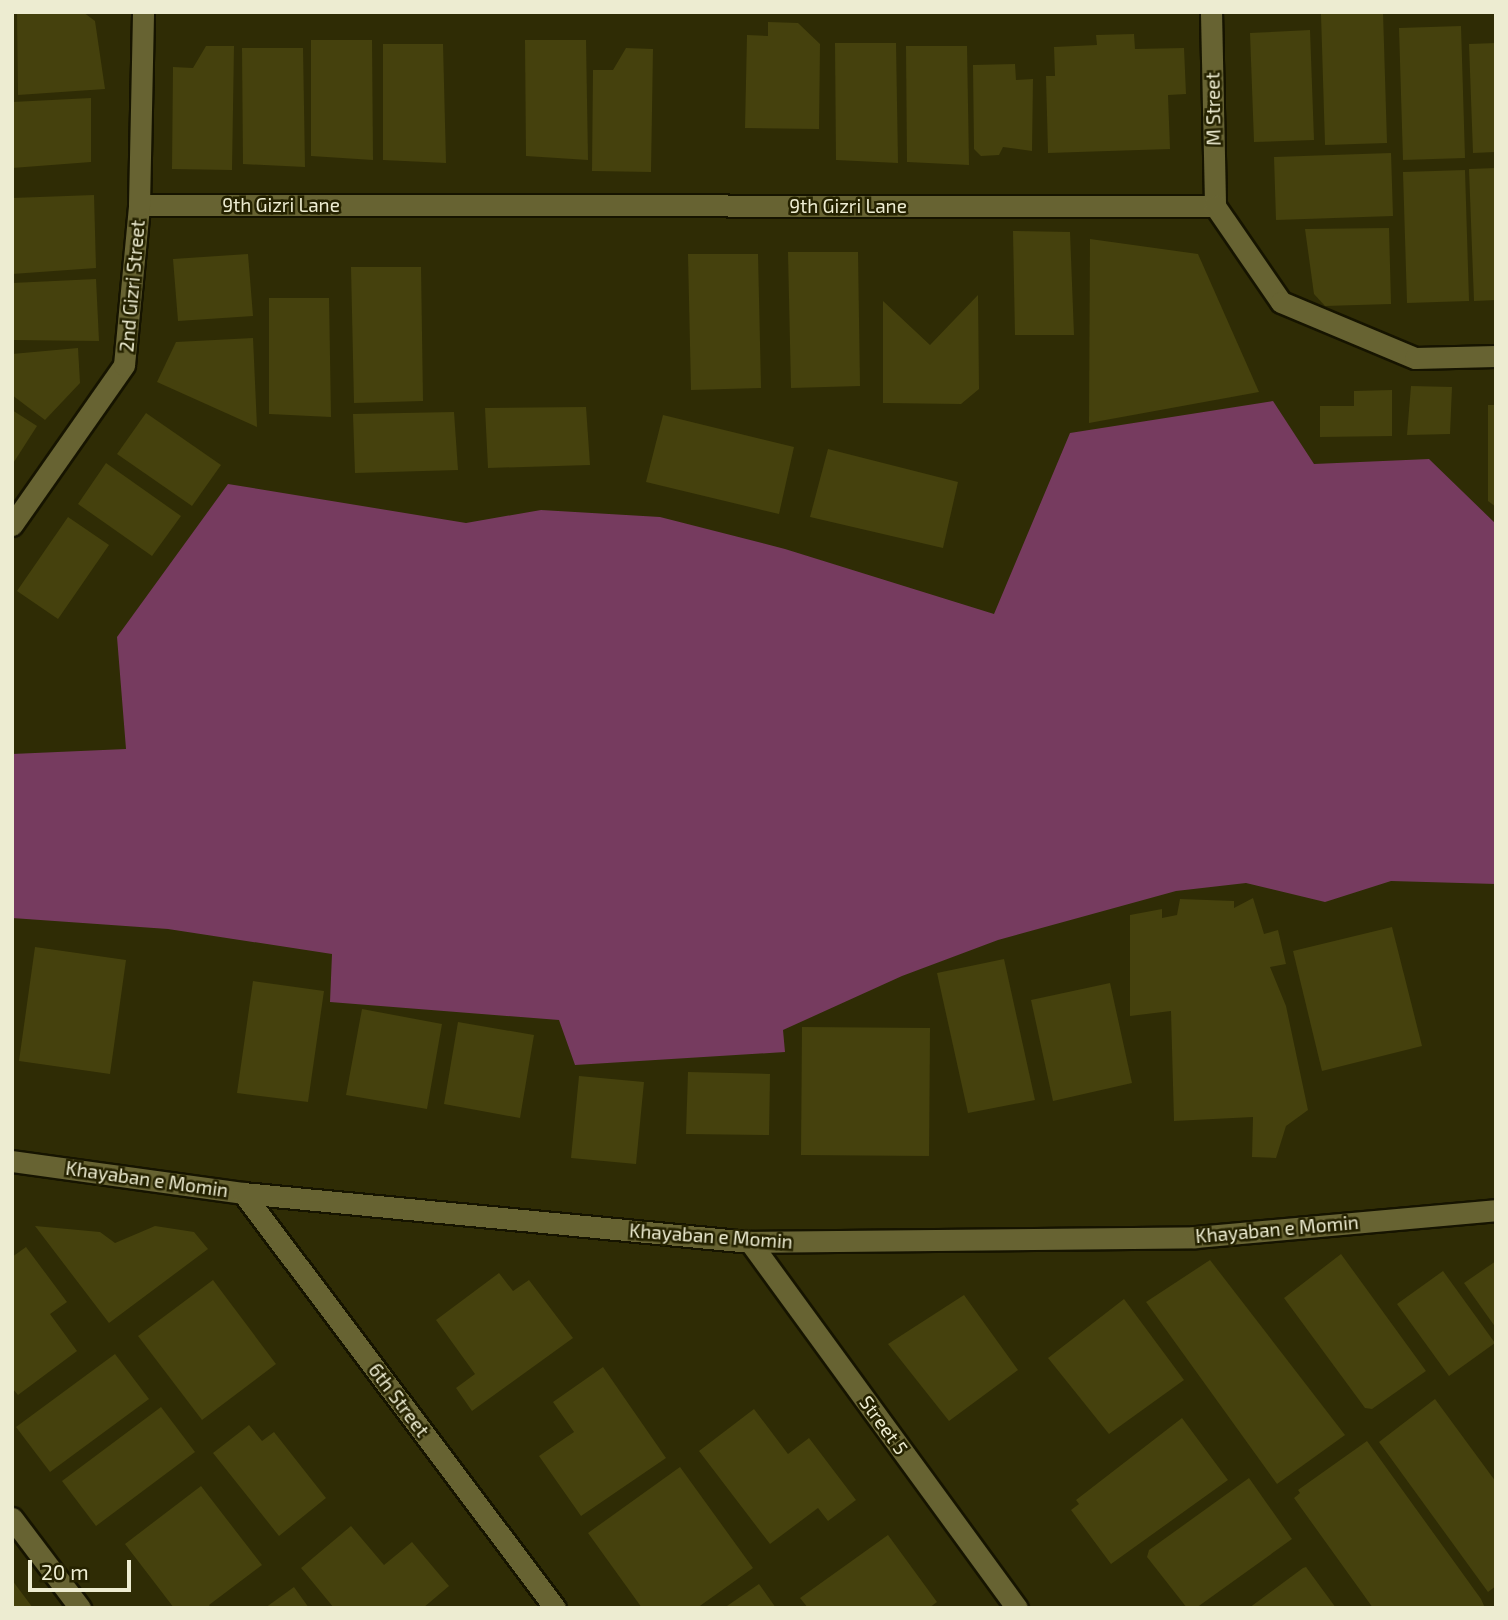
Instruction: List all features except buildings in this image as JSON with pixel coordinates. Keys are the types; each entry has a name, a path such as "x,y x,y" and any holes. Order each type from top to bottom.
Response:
{"street":[{"name":"2nd Gizri Street","path":"12,525 124,365 139,205 143,12"},
{"name":"M Street","path":"1211,12 1214,206"},
{"name":"9th Gizri Lane","path":"139,205 1214,206"},
{"path":"1214,206 1281,302 1415,358 1496,356"},
{"name":"Khayaban e Momin","path":"12,1161 243,1192 750,1242 1195,1237 1496,1210"},
{"name":"6th Street","path":"243,1192 555,1608"},
{"name":"Street 5","path":"750,1242 1017,1608"},
{"path":"12,1518 80,1608"}],"shaded area":[{"path":"1273,401 1314,464 1429,459 1496,524 1496,884 1391,881 1325,902 1246,883 1176,891 998,940 902,976 783,1030 785,1052 575,1065 559,1020 330,1002 332,954 168,929 12,918 12,754 126,749 117,637 228,484 466,523 541,510 660,517 785,549 994,614 1070,433"}]}
